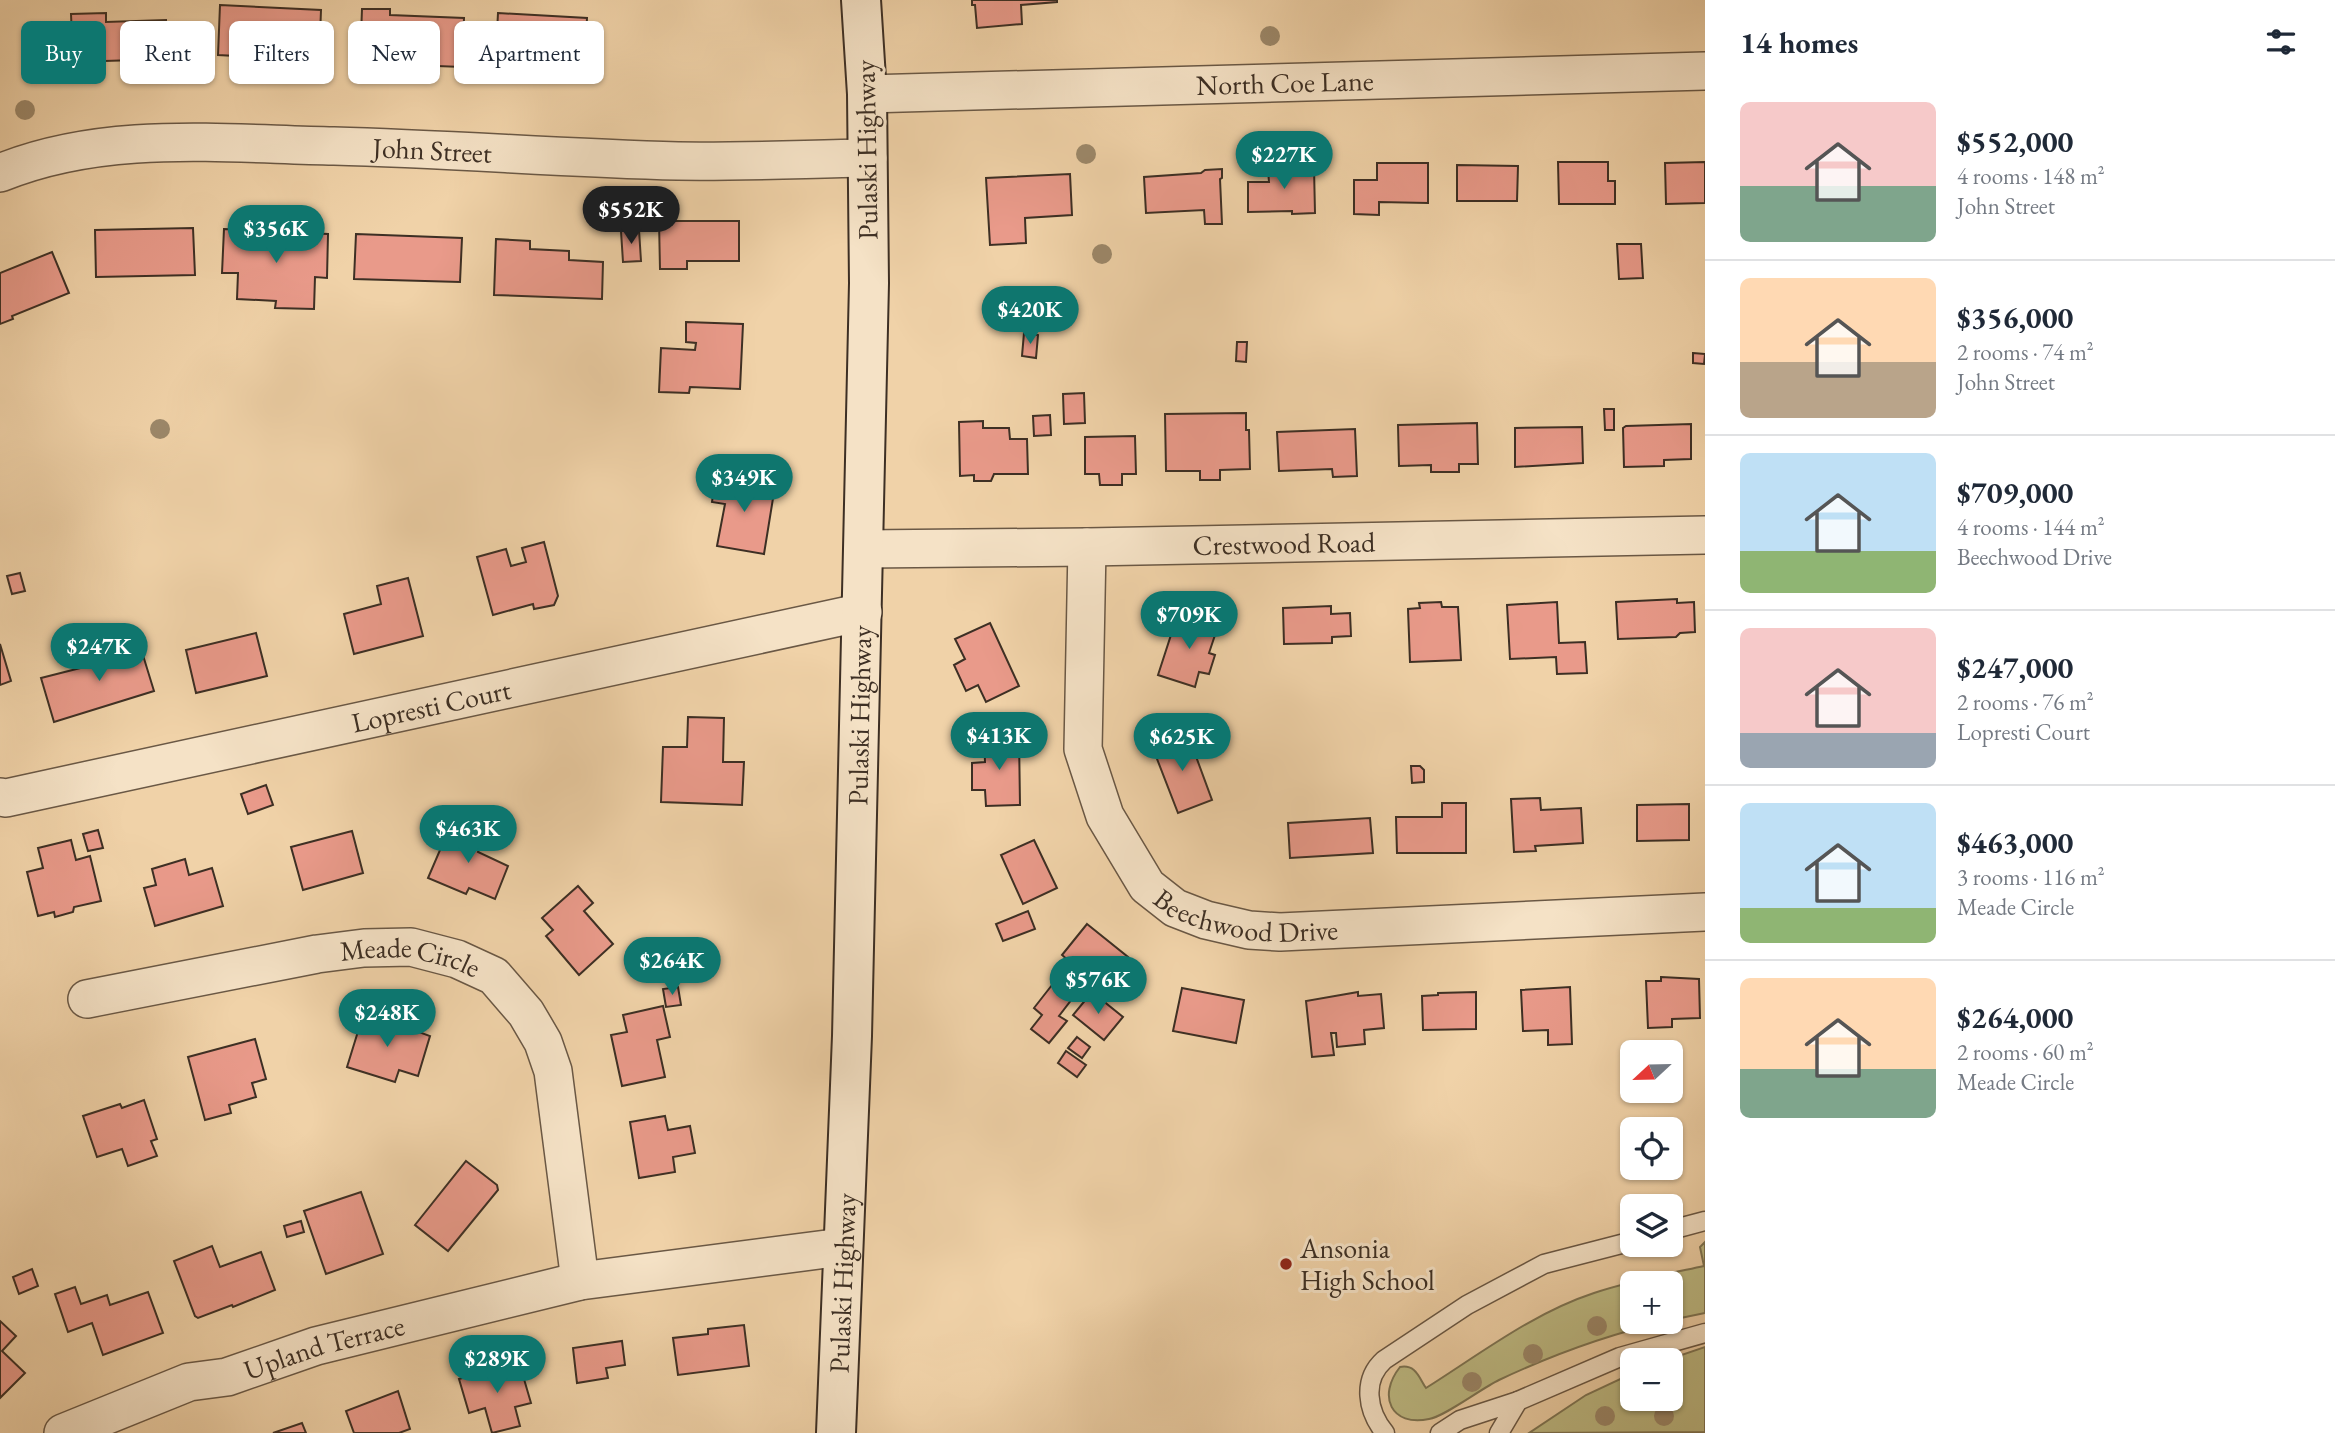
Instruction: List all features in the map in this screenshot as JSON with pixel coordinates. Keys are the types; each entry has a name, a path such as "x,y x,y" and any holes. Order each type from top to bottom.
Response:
{"main road":[{"name":"Pulaski Highway","path":"836,1433 852,1036 869,283 867,93 861,0"}],"street":[{"name":"North Coe Lane","path":"867,93 1705,71"},
{"name":"John Street","path":"0,173 22,164 92,148 152,143 414,148 679,161 868,158"},
{"name":"Crestwood Road","path":"864,549 1705,535"},
{"name":"Beechwood Drive","path":"1087,547 1083,749 1105,816 1147,886 1175,908 1206,920 1249,930 1280,932 1705,912"},
{"name":"Lopresti Court","path":"0,797 6,798 863,612"},
{"name":"Meade Circle","path":"87,999 317,954 364,948 411,947 457,959 494,976 526,1013 543,1042 553,1071 580,1281"},
{"name":"Upland Terrace","path":"63,1433 189,1382 227,1377 316,1346 580,1281 842,1247"}],"lane":[{"path":"1683,1227 1705,1222"},
{"path":"1385,1433 1370,1405 1373,1370 1384,1360 1467,1306 1544,1264 1620,1244"},
{"path":"1440,1433 1460,1420 1518,1401 1620,1357 1705,1334"},
{"path":"1499,1433 1518,1401"}],"shaded area":[{"path":"1705,1242 1705,1313 1683,1318 1681,1271 1704,1266 1700,1247"},
{"path":"1620,1285 1620,1334 1540,1362 1499,1380 1436,1417 1416,1420 1405,1418 1397,1414 1392,1407 1389,1388 1400,1367 1413,1370 1426,1388 1528,1323 1571,1301"},
{"path":"1705,1347 1705,1432 1529,1433 1586,1395 1620,1379 1620,1411 1683,1411 1683,1355"}],"building":[{"path":"972,0 1057,2 1021,5 1022,24 977,28"},
{"path":"220,5 321,10 321,21 229,21 229,56 218,55"},
{"path":"362,9 390,9 390,15 464,18 464,21 454,21 454,67 440,66 440,21 362,21"},
{"path":"106,13 106,21 71,21 71,14"},
{"path":"498,13 587,18 587,21 498,21"},
{"path":"106,22 120,22 120,60 106,61"},
{"path":"1284,162 1301,162 1301,168 1314,168 1315,213 1248,212 1248,182 1269,182 1268,170 1284,169"},
{"path":"1558,162 1608,162 1608,181 1615,181 1615,204 1559,204"},
{"path":"1705,162 1705,203 1666,204 1665,163"},
{"path":"1377,163 1428,163 1428,203 1379,202 1379,215 1354,214 1354,180 1377,180"},
{"path":"1457,165 1518,166 1517,201 1457,201"},
{"path":"1222,169 1222,224 1205,224 1204,210 1146,213 1144,177"},
{"path":"1070,174 1072,215 1025,218 1026,243 990,245 986,178"},
{"path":"659,221 739,221 739,261 687,261 687,269 660,269"},
{"path":"193,228 195,275 96,277 95,230"},
{"path":"224,229 328,234 327,278 315,277 314,309 275,308 276,301 237,299 238,273 222,273"},
{"path":"639,230 641,261 623,262 621,231"},
{"path":"356,234 462,238 460,282 354,279"},
{"path":"496,239 530,241 530,249 569,251 569,260 603,262 602,299 494,295"},
{"path":"1617,244 1641,244 1643,278 1619,279"},
{"path":"52,252 69,293 12,316 13,319 0,324 0,273"},
{"path":"686,322 743,324 740,389 690,387 689,393 659,392 661,348 695,350 696,343 686,342"},
{"path":"1024,333 1038,335 1036,358 1022,356"},
{"path":"1237,342 1247,342 1246,362 1236,361"},
{"path":"1693,353 1705,354 1704,364 1693,363"},
{"path":"1084,393 1085,423 1064,424 1063,394"},
{"path":"1604,409 1614,409 1614,430 1605,430"},
{"path":"1246,413 1250,469 1220,470 1220,480 1200,480 1200,471 1166,471 1165,414"},
{"path":"1050,415 1051,435 1034,436 1033,416"},
{"path":"983,421 983,428 1009,428 1010,439 1027,439 1028,474 994,474 991,481 974,481 974,475 960,476 959,422"},
{"path":"1477,423 1478,464 1459,464 1459,472 1431,472 1431,465 1399,466 1398,425"},
{"path":"1691,424 1691,459 1664,460 1664,466 1624,467 1623,428 1626,426"},
{"path":"1582,427 1583,463 1515,467 1515,428"},
{"path":"1355,429 1357,476 1333,477 1332,469 1279,471 1277,432"},
{"path":"1135,436 1136,474 1122,474 1122,485 1100,485 1099,474 1085,474 1085,437"},
{"path":"716,476 775,486 764,554 717,546 725,504 712,502"},
{"path":"544,542 558,596 554,605 534,609 533,604 493,615 477,557 506,549 511,566 526,562 522,548"},
{"path":"20,573 25,591 12,594 7,576"},
{"path":"408,578 423,636 354,654 344,614 381,604 377,586"},
{"path":"1677,599 1677,603 1694,602 1695,632 1680,633 1676,637 1618,639 1616,602"},
{"path":"1441,602 1442,607 1458,607 1461,660 1410,662 1408,609 1420,608 1419,603"},
{"path":"1557,602 1559,643 1585,642 1587,673 1557,674 1556,657 1510,659 1507,605"},
{"path":"1331,606 1331,614 1350,613 1351,636 1332,637 1332,643 1284,644 1283,608"},
{"path":"1191,614 1214,621 1211,631 1216,632 1209,653 1215,655 1209,674 1199,672 1195,687 1158,675 1171,635 1177,634 1181,620 1189,622"},
{"path":"990,623 1019,686 986,702 978,685 966,691 954,665 965,659 955,639"},
{"path":"256,633 267,676 196,693 186,650"},
{"path":"138,639 154,691 54,722 41,678 108,661 105,649"},
{"path":"0,644 11,681 0,685"},
{"path":"688,717 724,718 723,762 744,762 742,805 661,802 663,747 687,747"},
{"path":"1187,732 1212,800 1178,813 1152,746"},
{"path":"984,737 1019,737 1020,805 986,806 985,790 972,790 972,763 985,762"},
{"path":"1411,766 1420,766 1424,770 1424,782 1412,783"},
{"path":"266,785 273,805 248,814 241,794"},
{"path":"1540,798 1541,810 1581,808 1583,843 1535,846 1536,851 1514,852 1511,799"},
{"path":"1442,803 1466,803 1466,853 1397,853 1396,817 1442,817"},
{"path":"1689,804 1689,840 1637,841 1637,805"},
{"path":"1370,818 1373,853 1290,858 1288,823"},
{"path":"457,825 484,836 478,852 508,866 495,899 469,888 466,894 428,878 443,843 448,845"},
{"path":"98,830 103,848 88,851 83,834"},
{"path":"352,831 363,873 303,890 291,847"},
{"path":"71,840 76,860 90,856 101,901 74,907 73,912 55,917 54,912 38,916 27,872 43,868 38,848"},
{"path":"1034,840 1057,888 1023,904 1001,855"},
{"path":"185,859 189,875 212,868 223,906 155,926 144,888 156,885 152,869"},
{"path":"578,886 593,903 584,911 613,944 579,975 546,936 553,930 542,918"},
{"path":"1028,911 1035,929 1003,941 996,924"},
{"path":"1087,924 1128,957 1103,988 1089,977 1059,1016 1067,1021 1049,1043 1031,1029 1042,1015 1034,1008 1070,962 1062,955"},
{"path":"1661,977 1699,979 1700,1018 1672,1019 1672,1027 1648,1028 1646,981 1661,981"},
{"path":"678,987 681,1005 666,1007 663,989"},
{"path":"1570,987 1572,1044 1548,1045 1548,1030 1523,1031 1521,990"},
{"path":"1182,988 1244,1000 1236,1043 1173,1031"},
{"path":"1092,992 1123,1017 1104,1040 1073,1015"},
{"path":"1358,992 1358,996 1381,994 1384,1028 1364,1030 1365,1044 1337,1047 1336,1033 1331,1033 1334,1055 1312,1057 1306,1001"},
{"path":"1476,992 1476,1029 1423,1030 1422,996"},
{"path":"663,1006 670,1037 657,1040 665,1077 622,1086 611,1035 627,1032 623,1015"},
{"path":"364,1012 430,1036 418,1076 399,1070 395,1082 347,1067"},
{"path":"1077,1037 1090,1047 1082,1058 1068,1048"},
{"path":"255,1039 266,1079 252,1083 256,1097 229,1105 231,1113 205,1120 188,1057"},
{"path":"1066,1051 1086,1065 1077,1077 1058,1063"},
{"path":"144,1100 157,1139 151,1141 157,1156 128,1166 122,1149 97,1157 83,1116 120,1104 122,1108"},
{"path":"665,1116 668,1130 690,1126 695,1153 673,1157 675,1172 639,1178 630,1122"},
{"path":"466,1161 497,1185 498,1190 448,1251 415,1225"},
{"path":"361,1192 383,1254 326,1274 304,1211"},
{"path":"301,1221 304,1232 287,1237 284,1226"},
{"path":"212,1246 220,1267 261,1252 275,1290 233,1307 232,1305 198,1318 195,1316 174,1261"},
{"path":"32,1269 38,1286 19,1294 13,1277"},
{"path":"75,1287 81,1304 107,1295 110,1305 148,1292 163,1333 103,1355 92,1323 68,1332 55,1294"},
{"path":"0,1321 16,1336 2,1351 25,1373 0,1398"},
{"path":"744,1325 749,1366 678,1375 673,1338 708,1334 708,1329"},
{"path":"622,1341 625,1365 606,1368 608,1378 577,1383 573,1348"},
{"path":"519,1362 531,1403 515,1407 520,1426 492,1433 485,1408 469,1413 459,1379"},
{"path":"398,1391 410,1429 399,1433 354,1433 346,1411"},
{"path":"302,1423 306,1433 273,1433"}],"place":[{"name":"Ansonia High School","path":"1286,1264"}]}
